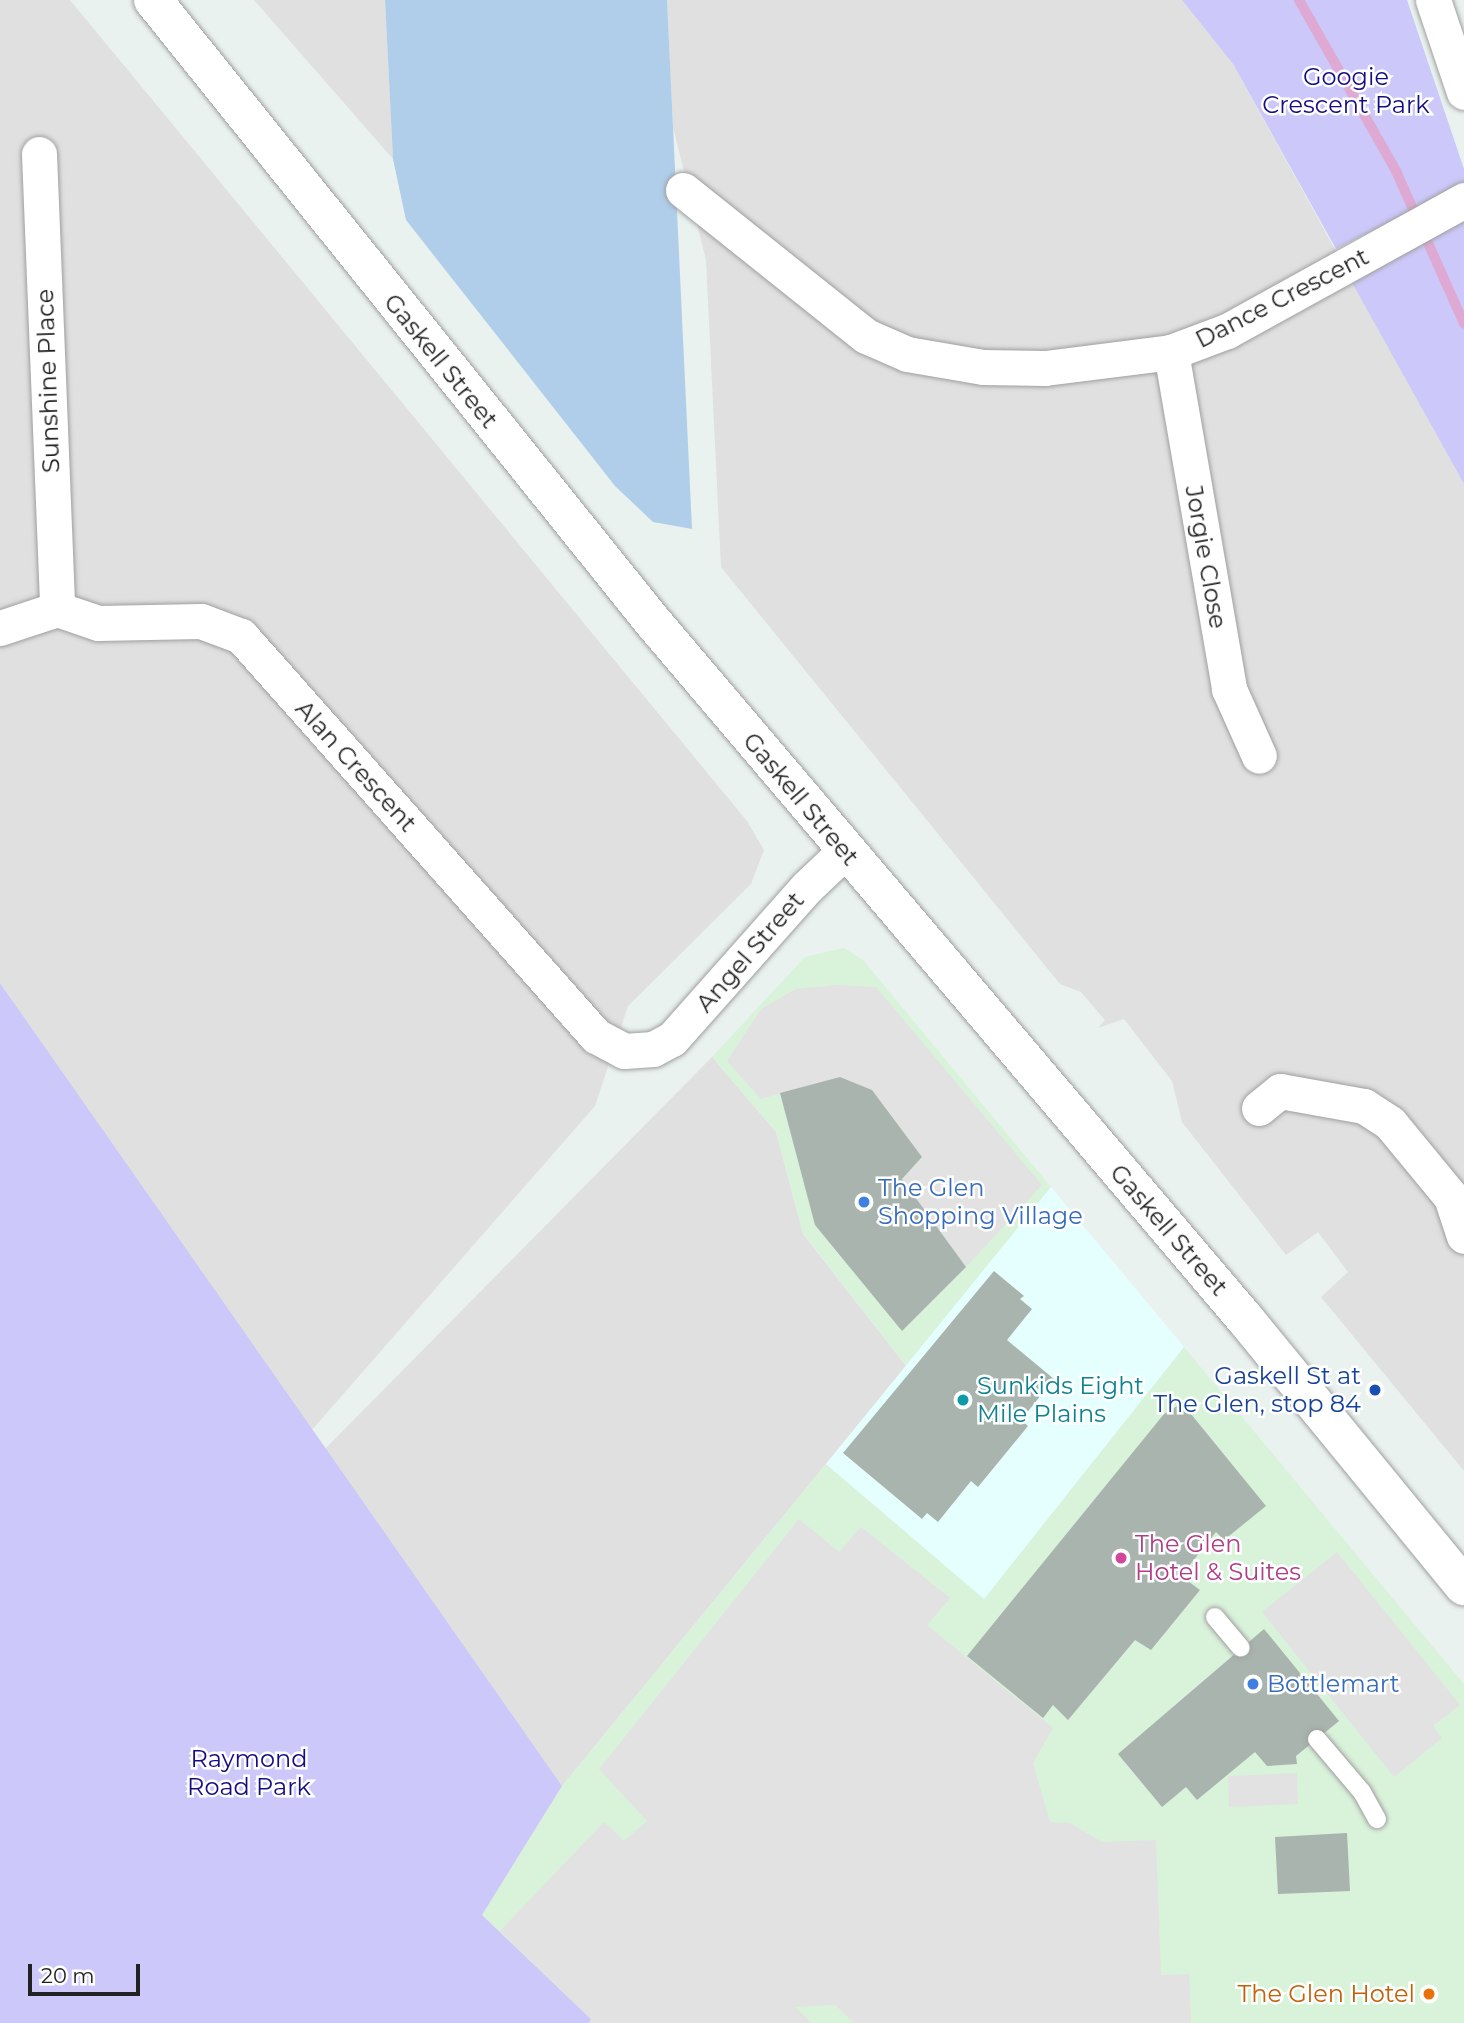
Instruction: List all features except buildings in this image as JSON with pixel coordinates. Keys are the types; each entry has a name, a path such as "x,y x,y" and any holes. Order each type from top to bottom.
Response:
{"street":[{"name":"Gaskell Street","path":"153,0 601,558 845,852 1246,1320 1464,1586"},
{"path":"1433,0 1464,92"},
{"name":"Sunshine Place","path":"39,154 57,609"},
{"name":"Dance Crescent","path":"683,190 866,335 907,354 983,367 1045,368 1171,352 1227,331 1335,275 1464,200"},
{"name":"Jorgie Close","path":"1171,352 1229,689 1259,756"},
{"path":"0,628 57,609"},
{"name":"Alan Crescent","path":"57,609 98,623 201,621 241,636 596,1036 624,1051 653,1049"},
{"name":"Angel Street","path":"653,1049 672,1039 706,1006 807,887 845,852"},
{"path":"1259,1108 1280,1091 1372,1112 1390,1123 1451,1197 1464,1236"}],"lane":[{"path":"1215,1617 1241,1648"},
{"path":"1317,1739 1362,1792 1377,1819"}],"shaded area":[{"path":"0,0 70,0 747,821 764,850 751,884 628,1006 595,1106 311,1431 0,983"},
{"path":"254,0 385,0 393,159"},
{"path":"385,0 667,0 692,529 653,522 615,486 406,220 393,159"},
{"path":"667,0 1182,0 1233,64 1464,484 1464,1471 1321,1297 1348,1272 1318,1232 1286,1255 1182,1122 1172,1081 1124,1019 1098,1028 1105,1020 1081,992 1060,984 721,567 706,260 673,127"},
{"path":"844,948 863,960 1051,1187 906,1366 803,1233 776,1132 712,1057 805,957"},
{"path":"836,985 876,987 1042,1185 966,1267 902,1179 922,1157 872,1090 840,1077 761,1099 727,1061 761,1009 796,989"},
{"path":"712,1057 776,1132 803,1234 906,1366 562,1786 325,1449"},
{"path":"1051,1187 1184,1347 984,1599 826,1464"},
{"path":"1184,1347 1464,1684 1464,2023 589,2023 591,2020 482,1915 562,1786 826,1464 984,1598"},
{"path":"799,1519 839,1552 861,1527 950,1598 927,1625 1053,1728 1033,1763 1050,1822 1070,1823 1102,1842 1156,1840 1161,1975 1189,1974 1191,2023 854,2023 835,2005 795,2007 812,2023 589,2023 591,2019 500,1931 604,1822 624,1841 647,1821 599,1769"},
{"path":"1337,1552 1460,1705 1433,1726 1442,1738 1394,1777 1262,1612"},
{"path":"1297,1773 1298,1804 1229,1807 1228,1776"}],"green space":[{"name":"Googie Crescent Park","path":"1182,0 1407,0 1464,169 1464,184 1336,249 1233,64"},
{"path":"1464,211 1464,484 1350,279"},
{"name":"Raymond Road Park","path":"0,983 562,1786 482,1915 592,2020 589,2023 0,2023"}],"waterway":[{"path":"1299,0 1396,171 1464,324"}],"place":[{"name":"The Glen Shopping Village","path":"864,1202"},
{"name":"Gaskell St at The Glen, stop 84","path":"1375,1390"},
{"name":"Sunkids Eight Mile Plains","path":"963,1400"},
{"name":"The Glen Hotel & Suites","path":"1121,1558"},
{"name":"Bottlemart","path":"1253,1684"},
{"name":"The Glen Hotel","path":"1429,1994"}]}
